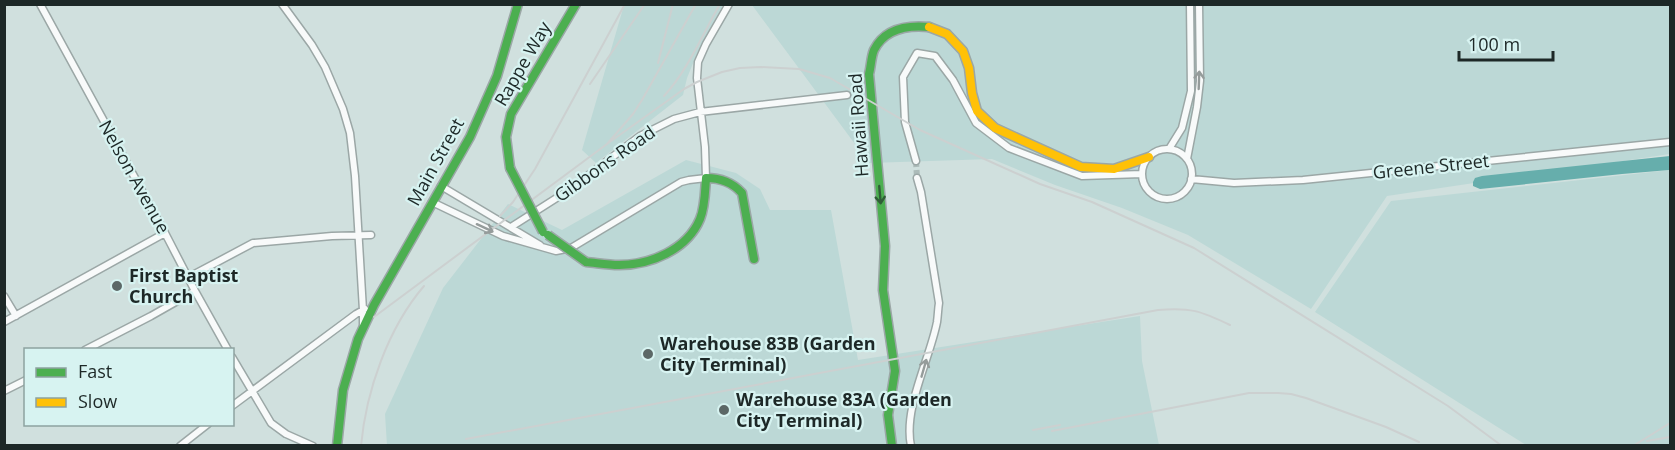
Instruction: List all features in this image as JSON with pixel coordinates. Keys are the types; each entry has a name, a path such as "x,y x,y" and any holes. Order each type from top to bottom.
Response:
{"street":[{"name":"Nelson Avenue","path":"40,4 227,348"},
{"name":"Main Street","path":"282,4 325,67 343,109 350,133 363,327"},
{"name":"Main Street","path":"337,446 338,417 344,382 363,327 470,136 504,56 518,4"},
{"name":"Rappe Way","path":"576,4 511,114 506,137 510,168 545,234 586,262 622,265 658,258 684,244 700,222 705,203 706,178"},
{"path":"706,178 697,78 698,62 729,4"},
{"path":"1169,150 1182,128 1191,91 1190,4"},
{"path":"1186,159 1200,81 1199,4"},
{"name":"Hawaii Road","path":"892,446 888,415 895,371 883,290 885,246 869,74 874,50 888,32 911,26 928,27 947,34 963,51 969,68 977,111 995,128 1081,167 1114,169 1149,157"},
{"path":"916,161 905,122 903,78 917,53 935,56 953,80 976,123 1009,148 1082,176 1142,174"},
{"name":"Gibbons Road","path":"511,227 566,192 640,136 674,119 700,112 847,95"},
{"name":"Greene Street","path":"1191,179 1234,183 1309,179 1671,142"},
{"path":"1169,150 1180,153 1186,159 1192,172 1191,179 1183,192 1176,196 1160,198 1147,189 1143,182 1143,166 1149,157 1158,151 1169,150"},
{"path":"432,202 503,236 556,251 571,248 681,182 716,178 735,185 742,193 754,259"},
{"path":"911,446 909,437 912,410 937,321 939,303 917,178"},
{"path":"441,186 549,250"},
{"path":"4,322 165,233"},
{"path":"189,277 254,243 358,234 371,235"},
{"path":"89,348 195,291"},
{"path":"4,296 16,316"},
{"path":"234,404 356,314 374,305"},
{"path":"234,360 271,423 285,435 313,446"},
{"path":"4,391 24,381"},
{"path":"180,446 205,426"}],"shaded area":[{"path":"624,5 723,5 698,51 683,95 596,163 582,150"},
{"path":"752,5 1670,5 1670,154 1387,196 1311,309 1188,235 992,159 869,163"},
{"path":"686,160 736,173 760,189 770,210 831,210 858,360 1140,316 1142,361 1159,445 387,446 385,414 443,288 508,204 562,230"},
{"path":"1670,170 1670,445 1526,445 1315,312 1391,201"}],"water":[{"path":"1670,156 1670,170 1480,189 1473,186 1475,178 1482,176"}],"tunnel":[{"path":"916,161 917,178"}],"railway":[{"path":"500,216 513,202 535,169 625,4"},
{"path":"590,84 645,4"},
{"path":"658,63 673,4"},
{"path":"374,317 607,144 642,100 696,4"},
{"path":"664,96 688,64 720,4"},
{"path":"607,144 684,89 722,72 761,67 799,69 830,78 920,130 1040,184 1092,202 1194,248 1448,406 1502,446"},
{"path":"361,446 368,404 381,361 400,321 424,286"},
{"path":"466,439 1158,310 1195,311 1230,325"},
{"path":"1052,431 1249,393 1278,393 1306,398 1386,427 1419,442"},
{"path":"1633,446 1670,423"},
{"path":"1033,430 1060,425"},
{"path":"1647,441 1670,437"}],"traffic: fast":[{"path":"337,446 343,390 358,339 374,305 470,137 497,76 518,4"},
{"path":"510,168 506,137 511,114 576,4"},
{"path":"892,446 888,415 895,371 883,290 885,246 869,74 874,50 884,37 905,28 929,27"},
{"path":"510,168 543,232"},
{"path":"586,262 631,264 655,259 677,247 694,230 700,219 706,178 726,181 742,193 754,259"},
{"path":"548,235 586,262"}],"traffic: slow":[{"path":"929,27 947,34 963,51 969,68 977,111 995,128 1081,167 1114,169 1149,157"}],"place":[{"name":"First Baptist Church","path":"117,286"},
{"name":"Warehouse 83B (Garden City Terminal)","path":"648,354"},
{"name":"Warehouse 83A (Garden City Terminal)","path":"724,410"}]}
